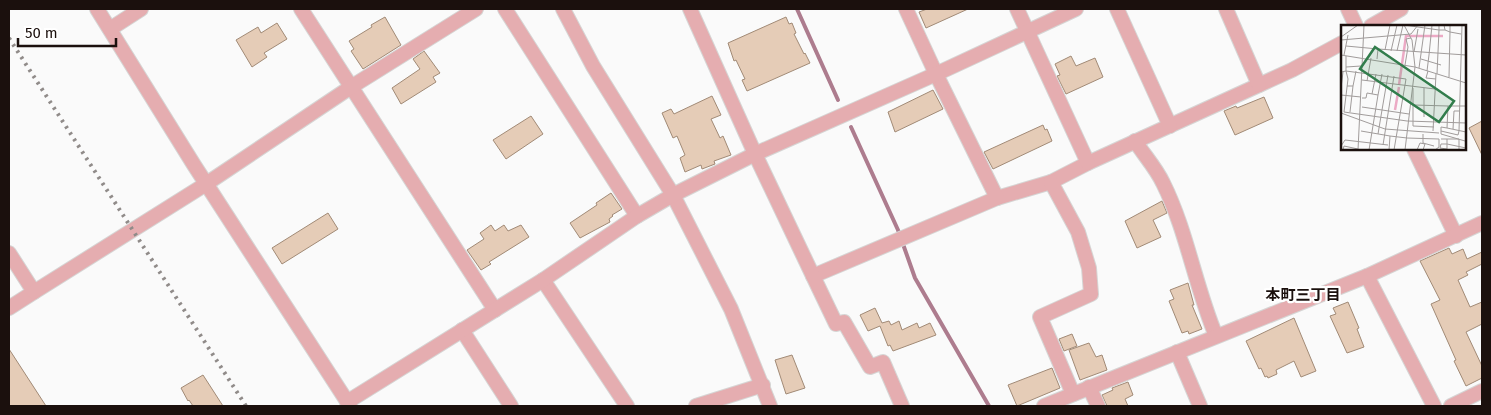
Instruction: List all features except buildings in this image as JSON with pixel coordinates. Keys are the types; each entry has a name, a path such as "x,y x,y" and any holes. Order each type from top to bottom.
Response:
{"street":[{"path":"97,9 206,184 348,404 543,280 637,216 673,195 755,154 936,74 1076,9"},
{"path":"110,29 141,9"},
{"path":"301,9 495,310"},
{"path":"9,308 206,184 351,88 476,9"},
{"path":"505,9 637,216"},
{"path":"563,9 593,66 673,195 731,309 770,406"},
{"path":"690,9 755,154 836,324 844,322 870,367 883,362 902,406"},
{"path":"906,9 996,198"},
{"path":"1017,9 1088,163"},
{"path":"1117,9 1170,126"},
{"path":"1226,9 1259,85"},
{"path":"1348,9 1356,25"},
{"path":"1373,25 1401,9"},
{"path":"813,276 996,198 1051,182 1135,141 1292,70 1341,44"},
{"path":"1135,141 1163,182 1183,232 1199,289 1216,336"},
{"path":"1414,150 1456,236"},
{"path":"1051,182 1078,232 1089,268 1091,294 1040,317 1073,394"},
{"path":"1044,406 1367,276 1482,224"},
{"path":"9,253 34,292"},
{"path":"1367,276 1434,406"},
{"path":"543,280 627,406"},
{"path":"462,330 511,406"},
{"path":"1177,352 1200,406"},
{"path":"696,406 762,385"},
{"path":"1089,387 1098,406"},
{"path":"1451,406 1482,391"}],"waterway":[{"path":"797,9 838,100"},
{"path":"851,127 898,230 915,278 989,406"}],"railway":[{"path":"9,38 246,406"}],"district":[{"name":"本町三丁目","path":"1303,295"}]}
